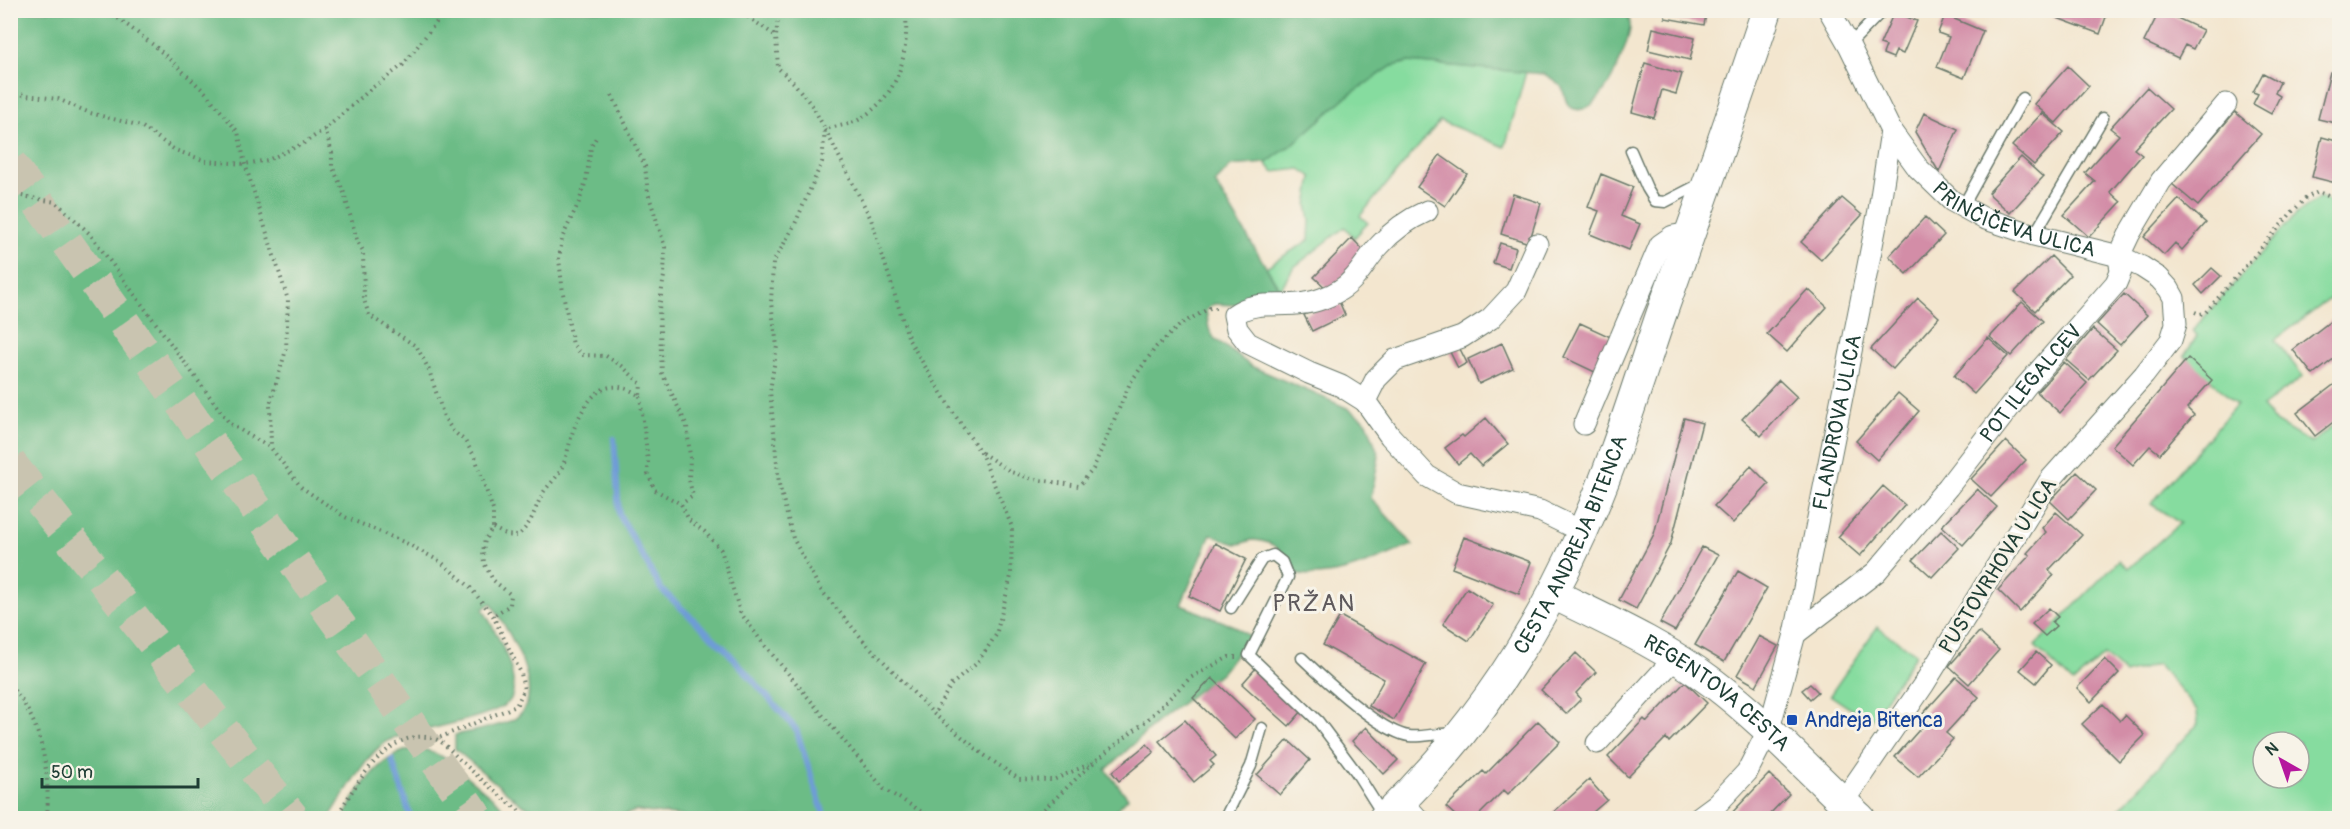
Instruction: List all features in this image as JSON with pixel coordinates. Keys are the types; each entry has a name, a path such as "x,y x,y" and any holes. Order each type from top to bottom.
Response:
{"street":[{"name":"CESTA ANDREJA BITENCA","path":"1397,814 1461,735 1503,678 1553,594 1583,532 1618,439 1767,10"},
{"path":"1829,10 1849,45 1891,131"},
{"name":"POT ILEGALCEV","path":"1795,634 1876,572 1948,487 2026,386 2115,283 2121,271 2119,256 2161,181 2226,104"},
{"name":"PRINČIČEVA ULICA","path":"1891,131 1918,168 1962,208 1983,218 2034,235 2119,256 2159,278 2174,298"},
{"name":"FLANDROVA ULICA","path":"1698,819 1717,804 1747,772 1769,729 1795,634 1879,210 1891,131"},
{"path":"1427,211 1414,216 1395,231 1378,247 1361,272 1340,291 1307,303 1245,308 1234,315 1238,329 1248,343 1287,364 1341,386 1365,401 1390,436 1427,476 1457,493 1540,511 1583,532"},
{"name":"CESTA ANDREJA BITENCA","path":"1584,424 1660,244 1673,236 1690,232"},
{"path":"1365,401 1376,379 1395,360 1462,337 1490,319 1516,291 1537,244"},
{"name":"PUSTOVRHOVA ULICA","path":"1851,810 1924,684 2050,480 2144,375 2171,340 2176,324 2174,298"},
{"name":"REGENTOVA CESTA","path":"1553,594 1675,658 1711,682 1769,729 1851,810"},
{"path":"1597,743 1675,658"}],"lane":[{"path":"1849,45 1883,10"},
{"path":"1962,208 2023,98"},
{"path":"2034,235 2103,118"},
{"path":"1631,151 1655,201 1665,202 1708,180"},
{"path":"1231,608 1262,559 1273,555 1282,562 1288,577 1248,655 1318,721 1356,772 1397,814"},
{"path":"1302,658 1326,681 1395,733 1412,737 1440,732 1461,735"},
{"path":"1225,819 1251,766 1262,728"}],"path":[{"path":"102,10 115,16 156,47 205,92 238,132 245,164 288,300 286,350 270,404 271,448"},
{"path":"10,93 58,99 90,113 141,126 175,150 206,161 245,164 268,160 325,129 372,88 403,65 446,10"},
{"path":"738,10 776,36"},
{"path":"779,10 776,36 778,68 813,107 871,219 909,340 954,414 981,453 1012,527 1011,576 996,634 977,663 951,685 934,714"},
{"path":"825,129 859,120 885,99 900,72 908,41 906,10"},
{"path":"612,95 645,166 648,193 664,247 664,276 659,309 662,373 687,426 690,457 689,480 693,496 681,504"},
{"path":"325,129 332,153 332,166 344,193 357,240 363,251 364,300 369,315 417,347 429,369 444,417 453,431 465,441 475,457 493,510 493,528 485,539 484,563 493,580 507,589 512,599 510,605 493,616"},
{"path":"825,129 822,162 795,224 773,262 771,303 777,346 770,391 779,484 793,538 820,589 864,641 934,714 984,755 1019,779 1053,780 1094,762"},
{"path":"597,136 591,147 579,202 562,238 559,259 562,294 573,345 582,354 606,356 622,366 641,384 640,396 648,474 655,490 681,504 689,520 705,532 721,550 740,612 762,642 885,789 932,819"},
{"path":"2174,298 2195,312 2200,314 2205,312 2306,198 2318,192 2340,201"},
{"path":"10,194 56,202 90,234 230,424 271,448 301,487 345,517 406,543 441,562 469,586 493,616 521,673 524,690 516,706 436,739 411,737 390,747 362,775 336,819"},
{"path":"981,453 1011,471 1033,479 1079,486 1093,469 1130,383 1156,347 1181,324 1210,308 1221,309 1234,315"},
{"path":"493,528 506,535 517,536 528,527 544,491 561,470 573,430 584,407 596,394 606,387 618,385 631,389 640,396"},
{"path":"1022,819 1043,810 1094,762 1146,721 1190,678 1229,657 1248,655"},
{"path":"10,686 20,697 34,722 49,792 47,819"},
{"path":"436,739 513,807 530,819"}],"green space":[{"path":"1627,10 1630,29 1618,66 1602,94 1592,104 1582,109 1570,107 1561,86 1544,74 1409,62 1392,66 1346,97 1294,143 1266,163 1231,166 1215,183 1280,290 1269,302 1258,306 1214,304 1206,310 1209,329 1214,338 1251,366 1347,408 1367,422 1379,456 1371,498 1413,545 1352,569 1321,575 1305,575 1288,572 1282,553 1267,542 1253,540 1235,544 1211,534 1181,605 1234,626 1250,637 1221,673 1155,724 1106,770 1128,798 1108,818 736,818 691,817 636,811 615,818 554,818 522,805 455,749 455,735 505,723 517,717 526,706 529,692 522,660 491,603 483,609 500,640 510,666 513,678 511,699 487,714 402,735 386,742 362,766 329,818 11,818 10,11"},
{"path":"1409,62 1526,72 1505,147 1440,121 1360,216 1368,223 1354,238 1345,227 1293,268 1280,290 1266,267 1309,240 1310,220 1307,205 1312,177 1300,169 1273,172 1266,163 1294,143 1346,97 1392,66"},
{"path":"2320,197 2339,207 2339,292 2275,340 2303,376 2262,407 2275,422 2311,443 2339,421 2339,818 2111,818 2198,724 2197,710 2158,664 2125,674 2104,655 2073,683 2035,646 2119,560 2128,569 2180,523 2151,504 2237,404 2184,356 2197,336 2192,331 2296,214"},
{"path":"1877,627 1916,654 1870,722 1830,695"},
{"path":"419,747 443,757 500,804 505,818 344,818 364,783 383,763 406,750"}],"building":[{"path":"1666,10 1707,10 1704,25 1665,18"},
{"path":"2054,10 2089,10 2106,17 2100,34 2052,16"},
{"path":"2160,10 2203,30 2193,49 2185,45 2178,58 2144,42"},
{"path":"1894,12 1917,21 1903,54 1896,51 1893,58 1883,54 1886,46 1880,44"},
{"path":"1945,15 1983,31 1964,78 1937,67 1949,37 1938,33"},
{"path":"1653,28 1695,38 1690,60 1648,50"},
{"path":"1645,63 1682,74 1676,94 1662,90 1654,118 1632,112"},
{"path":"2068,66 2089,86 2056,123 2034,104"},
{"path":"2330,72 2340,74 2340,124 2318,119"},
{"path":"2263,73 2280,82 2275,93 2280,96 2271,114 2253,104 2258,94 2253,92"},
{"path":"2147,87 2171,109 2134,149 2142,155 2110,192 2121,202 2089,237 2064,215 2095,181 2085,173 2119,135 2110,128"},
{"path":"2235,112 2261,134 2198,206 2172,184"},
{"path":"1924,113 1958,129 1939,172 1915,132"},
{"path":"2042,113 2064,132 2034,165 2012,146"},
{"path":"2322,137 2340,142 2340,184 2312,177"},
{"path":"1440,155 1467,174 1445,206 1417,187"},
{"path":"2021,157 2043,177 2010,213 1988,193"},
{"path":"1601,174 1633,187 1621,216 1640,224 1629,250 1590,234 1599,211 1588,207"},
{"path":"1513,194 1541,203 1529,243 1501,234"},
{"path":"1842,198 1862,215 1821,260 1801,242"},
{"path":"2179,199 2206,223 2182,250 2175,243 2164,255 2144,237"},
{"path":"1925,217 1944,235 1907,274 1889,256"},
{"path":"1352,238 1366,253 1329,291 1314,277"},
{"path":"1500,243 1516,248 1509,268 1493,263"},
{"path":"2051,256 2070,275 2035,311 2015,292"},
{"path":"2212,268 2221,276 2203,294 2195,285"},
{"path":"1808,289 1827,307 1787,352 1767,334"},
{"path":"2124,294 2147,315 2120,345 2097,324"},
{"path":"1918,298 1939,317 1893,369 1871,349"},
{"path":"1338,299 1345,315 1312,331 1304,315"},
{"path":"2022,302 2043,321 2011,356 1990,337"},
{"path":"2336,317 2340,321 2340,354 2313,375 2293,350"},
{"path":"1580,323 1615,339 1599,374 1563,357"},
{"path":"2093,329 2117,350 2089,380 2066,360"},
{"path":"1988,338 2008,356 1974,394 1954,376"},
{"path":"1502,343 1513,368 1479,384 1468,359"},
{"path":"1459,347 1467,363 1458,368 1450,352"},
{"path":"2188,358 2212,380 2187,408 2194,415 2160,454 2150,446 2133,465 2112,446"},
{"path":"2064,362 2087,383 2060,413 2037,392"},
{"path":"1779,380 1797,397 1761,436 1742,419"},
{"path":"2340,380 2340,417 2315,436 2297,413"},
{"path":"1898,393 1919,411 1877,460 1856,441"},
{"path":"1486,418 1508,444 1481,466 1470,454 1458,464 1445,448 1462,435 1464,437"},
{"path":"1684,418 1702,423 1671,543 1636,609 1619,600 1654,534"},
{"path":"2006,441 2026,460 1991,497 1971,479"},
{"path":"1751,466 1769,484 1733,523 1714,506"},
{"path":"2077,472 2096,490 2069,519 2050,501"},
{"path":"1883,486 1905,505 1860,556 1838,537"},
{"path":"1977,489 1997,507 1963,545 1942,526"},
{"path":"2056,512 2082,535 2049,570 2054,575 2020,612 1998,590 2030,555 2027,553 2046,532 2042,528"},
{"path":"1941,531 1959,548 1932,577 1913,560"},
{"path":"1464,537 1531,562 1519,594 1452,568"},
{"path":"1215,543 1246,559 1220,611 1189,596"},
{"path":"1702,547 1718,555 1675,631 1660,623"},
{"path":"1738,571 1767,588 1724,662 1695,645"},
{"path":"1467,588 1493,605 1469,641 1443,624"},
{"path":"2049,608 2058,617 2052,622 2056,626 2045,636 2032,624"},
{"path":"1340,616 1426,664 1394,720 1369,706 1384,679 1323,645"},
{"path":"1979,632 1999,650 1969,684 1949,666"},
{"path":"1759,636 1778,646 1756,686 1737,675"},
{"path":"2036,652 2051,665 2036,683 2020,670"},
{"path":"1576,653 1596,672 1576,693 1581,699 1566,714 1541,690"},
{"path":"2105,659 2119,673 2091,702 2077,688"},
{"path":"1256,668 1303,710 1289,726 1242,684"},
{"path":"1956,677 1979,697 1946,733 1953,739 1918,777 1895,757 1928,720 1922,715"},
{"path":"1212,678 1255,719 1235,739 1193,698"},
{"path":"1685,682 1707,703 1669,742 1666,738 1628,777 1608,757 1644,719 1647,722"},
{"path":"1810,684 1818,692 1810,699 1802,690"},
{"path":"2103,704 2120,721 2125,715 2145,735 2119,761 2082,724"},
{"path":"1185,720 1216,756 1210,761 1214,765 1194,782 1159,741"},
{"path":"1538,721 1560,742 1508,794 1504,790 1476,818 1458,818 1446,807 1483,771 1486,774"},
{"path":"1366,727 1398,760 1384,774 1352,741"},
{"path":"1288,740 1310,760 1280,795 1257,775"},
{"path":"1147,744 1154,752 1119,781 1112,772"},
{"path":"1769,774 1789,794 1766,818 1727,818"},
{"path":"1589,780 1607,800 1586,818 1547,818"}],"waterway":[{"path":"614,439 619,514 661,589 726,650 796,729 825,818"},
{"path":"392,760 411,818"}],"tunnel":[{"path":"10,163 477,818"},
{"path":"10,463 293,818"}],"place":[{"name":"Andreja Bitenca","path":"1792,720"}],"district":[{"name":"PRŽAN","path":"1314,603"}]}
